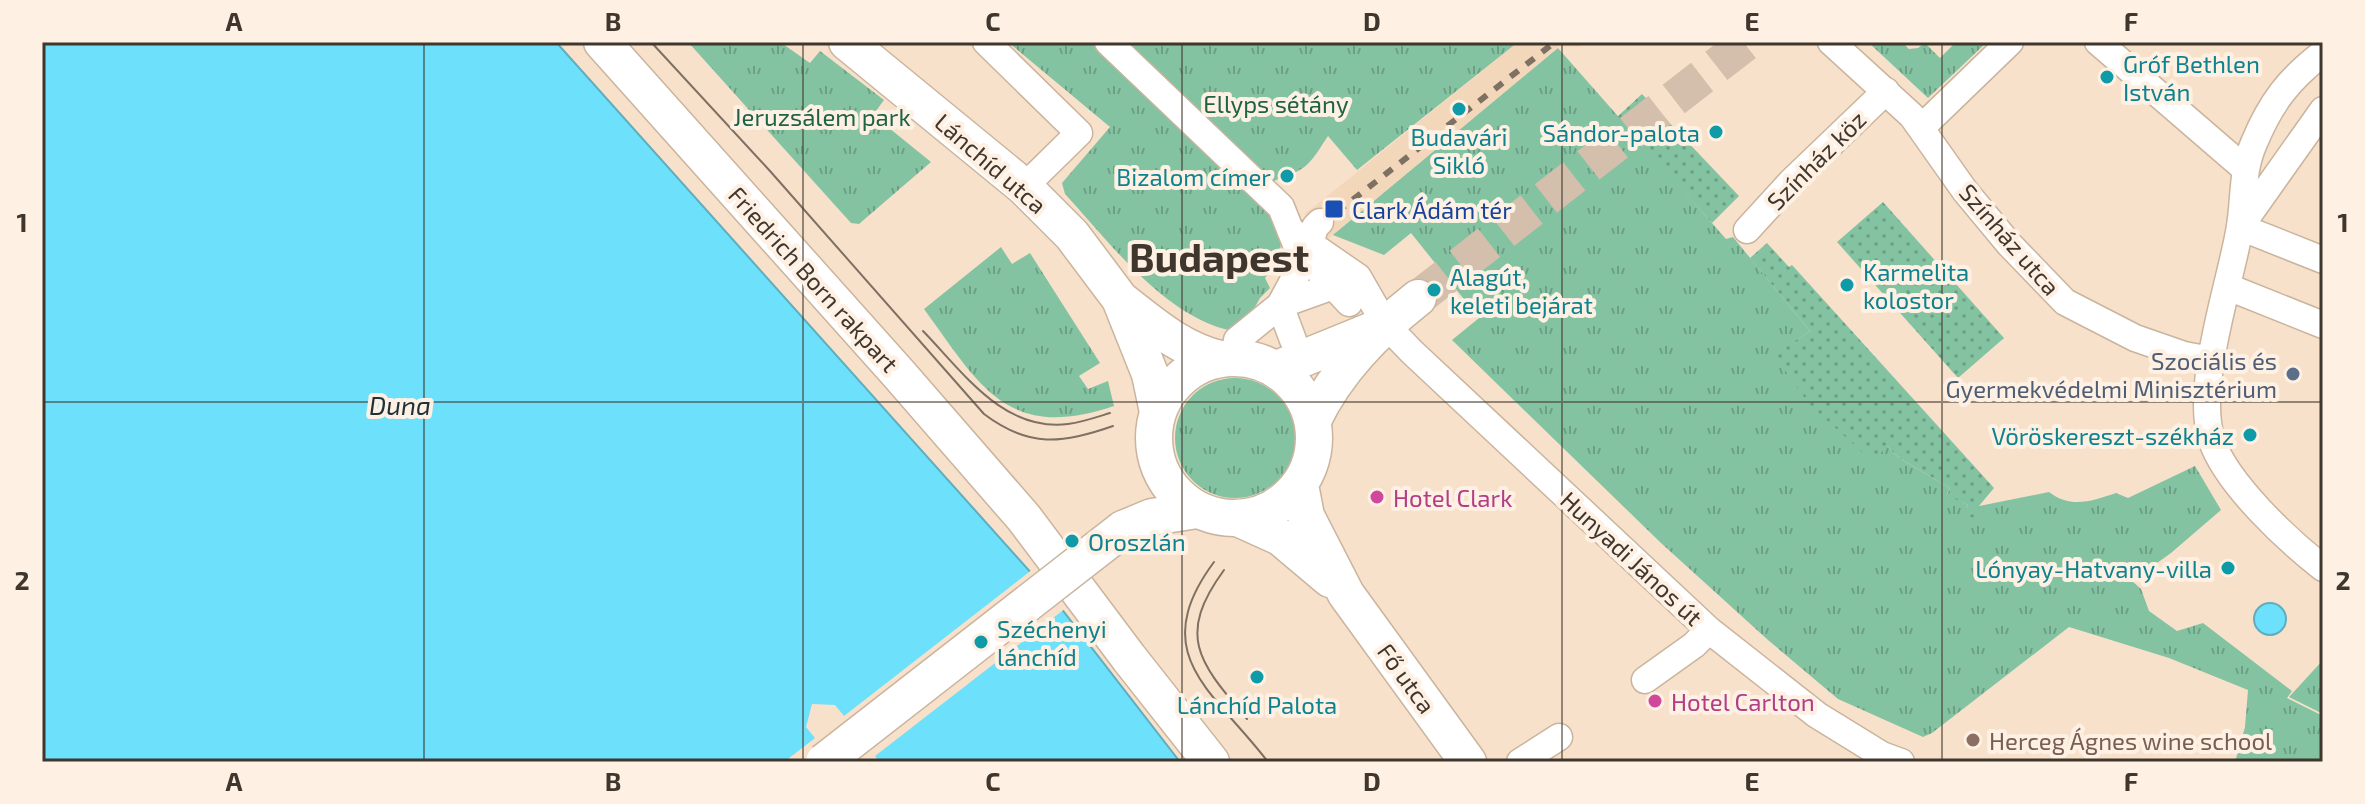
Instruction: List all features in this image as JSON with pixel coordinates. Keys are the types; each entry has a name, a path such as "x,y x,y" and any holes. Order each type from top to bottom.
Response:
{"street":[{"name":"Friedrich Born rakpart","path":"602,42 1024,518 1211,762"},
{"name":"Lánchíd utca","path":"847,42 1024,187 1072,235 1120,299 1150,374 1158,412"},
{"path":"986,42 1079,133 1024,187"},
{"path":"1108,42 1281,207 1307,238 1341,290 1385,324"},
{"name":"Színház utca","path":"1831,42 1886,91 1921,128 1974,202 2065,302 2135,338 2184,355 2211,360"},
{"path":"1921,128 2010,42"},
{"path":"2098,42 2244,168"},
{"path":"2323,53 2285,85 2264,119 2244,168 2240,227 2211,360 2206,409 2213,445 2227,470 2275,525 2323,568"},
{"name":"Színház köz","path":"1747,230 1791,182 1886,91"},
{"path":"2240,227 2323,110"},
{"path":"2240,227 2323,260"},
{"path":"824,762 1123,529 1141,502 1154,472 1154,429 1158,412 1175,383 1228,349 1282,286 1307,238"},
{"path":"1282,286 1341,290"},
{"path":"1123,529 1186,511 1240,519 1274,509 1300,485 1311,465 1315,443 1313,420 1285,355 1282,286"},
{"path":"2228,287 2323,325"},
{"path":"1313,420 1326,394 1351,360 1385,324 1418,298"},
{"name":"Lánchíd utca","path":"1120,299 1187,347 1228,349"},
{"path":"1228,349 1240,357 1259,361 1385,324"},
{"name":"Hunyadi János út","path":"1385,324 1709,630 1817,715 1882,755 1901,762"},
{"path":"1154,472 1186,511"},
{"name":"Fő utca","path":"1300,485 1306,516 1346,594 1468,762"},
{"name":"Fő utca","path":"1240,519 1280,537 1346,594"},
{"path":"1645,680 1694,645 1709,630"},
{"path":"1520,762 1559,737"}],"shaded area":[{"name":"Budavári Sikló","path":"1518,42 1585,42 1579,47 1560,46 1327,240 1305,214"}],"green space":[{"name":"Jeruzsálem park","path":"688,42 780,42 810,63 820,51 884,100 873,115 931,162 859,224 851,223"},
{"name":"Ellyps sétány","path":"1008,42 1518,42 1357,170 1328,136 1303,168 1263,189 1277,224 1281,245 1274,266 1265,278 1270,288 1260,298 1241,332 1215,326 1190,315 1167,298 1122,258 1065,194 1062,183 1110,127"},
{"path":"1868,42 1902,42 1909,49 1925,43 1940,58 1956,42 1987,42 1928,98"},
{"path":"1558,48 1726,239 1733,237 1810,331 1775,355 1873,461 1886,445 1899,458 1950,488 1947,494 1968,505 1962,516 1979,506 2049,492 2074,502 2116,493 2128,498 2195,466 2221,510 2171,553 2132,581 2141,589 2149,611 2177,631 2203,623 2292,691 2287,698 2323,716 2323,762 2235,762 2245,727 2248,690 2169,658 2069,627 1923,737 1838,699 1661,543 1452,340 1479,318 1411,233 1384,255 1333,235"},
{"path":"1642,94 1739,196 1712,223 1617,117"},
{"path":"1883,202 2004,338 1958,378 1837,242"},
{"path":"1767,243 1789,267 1792,265 1994,488 1979,506 1975,518 1961,516 1968,505 1947,495 1950,488 1899,458 1887,446 1873,462 1809,404 1774,355 1810,331 1750,258"},
{"path":"1001,247 1012,264 1030,253 1100,363 1079,376 1088,389 1108,381 1114,406 1077,415 1047,417 1022,411 1000,400 962,362 924,309"},
{"path":"1235,378 1258,382 1278,395 1291,415 1295,438 1291,461 1278,481 1258,494 1235,498 1212,494 1192,481 1179,461 1175,438 1179,415 1192,395 1212,382"},
{"path":"2323,660 2323,714 2289,697"}],"water":[{"name":"Duna","path":"42,42 556,42 1050,594 1180,762 42,762"},
{"path":"2270,603 2281,608 2286,619 2281,630 2270,635 2259,630 2254,619 2259,608"}],"pier":[{"name":"Széchenyi lánchíd","path":"1033,569 1066,608 875,756 879,762 784,762 815,738 806,727 812,704 835,705 844,716"}],"tunnel":[{"path":"1418,298 1747,42"}],"tram line":[{"path":"651,42 770,171 984,414 1016,433 1046,440 1078,436 1113,426"},
{"path":"923,331 986,396 1024,419 1045,424 1068,424 1110,413"},
{"path":"1214,562 1194,594 1186,622 1187,647 1195,670 1209,692 1268,762"},
{"path":"1224,570 1209,593 1200,614 1197,632 1206,665 1247,719"}],"railway":[{"path":"1337,212 1555,42"}],"place":[{"name":"Gróf Bethlen István","path":"2107,77"},
{"name":"Budavári Sikló","path":"1459,109"},
{"name":"Sándor-palota","path":"1716,132"},
{"name":"Bizalom címer","path":"1287,176"},
{"name":"Clark Ádám tér","path":"1334,209"},
{"name":"Karmelita kolostor","path":"1847,285"},
{"name":"Alagút, keleti bejárat","path":"1434,290"},
{"name":"Szociális és Gyermekvédelmi Minisztérium","path":"2293,374"},
{"name":"Vöröskereszt-székház","path":"2250,435"},
{"name":"Hotel Clark","path":"1377,497"},
{"name":"Oroszlán","path":"1072,541"},
{"name":"Lónyay-Hatvany-villa","path":"2228,568"},
{"name":"Széchenyi lánchíd","path":"981,642"},
{"name":"Lánchíd Palota","path":"1257,677"},
{"name":"Hotel Carlton","path":"1655,701"},
{"name":"Herceg Ágnes wine school","path":"1973,740"}],"district":[{"name":"Budapest","path":"1219,256"}]}
